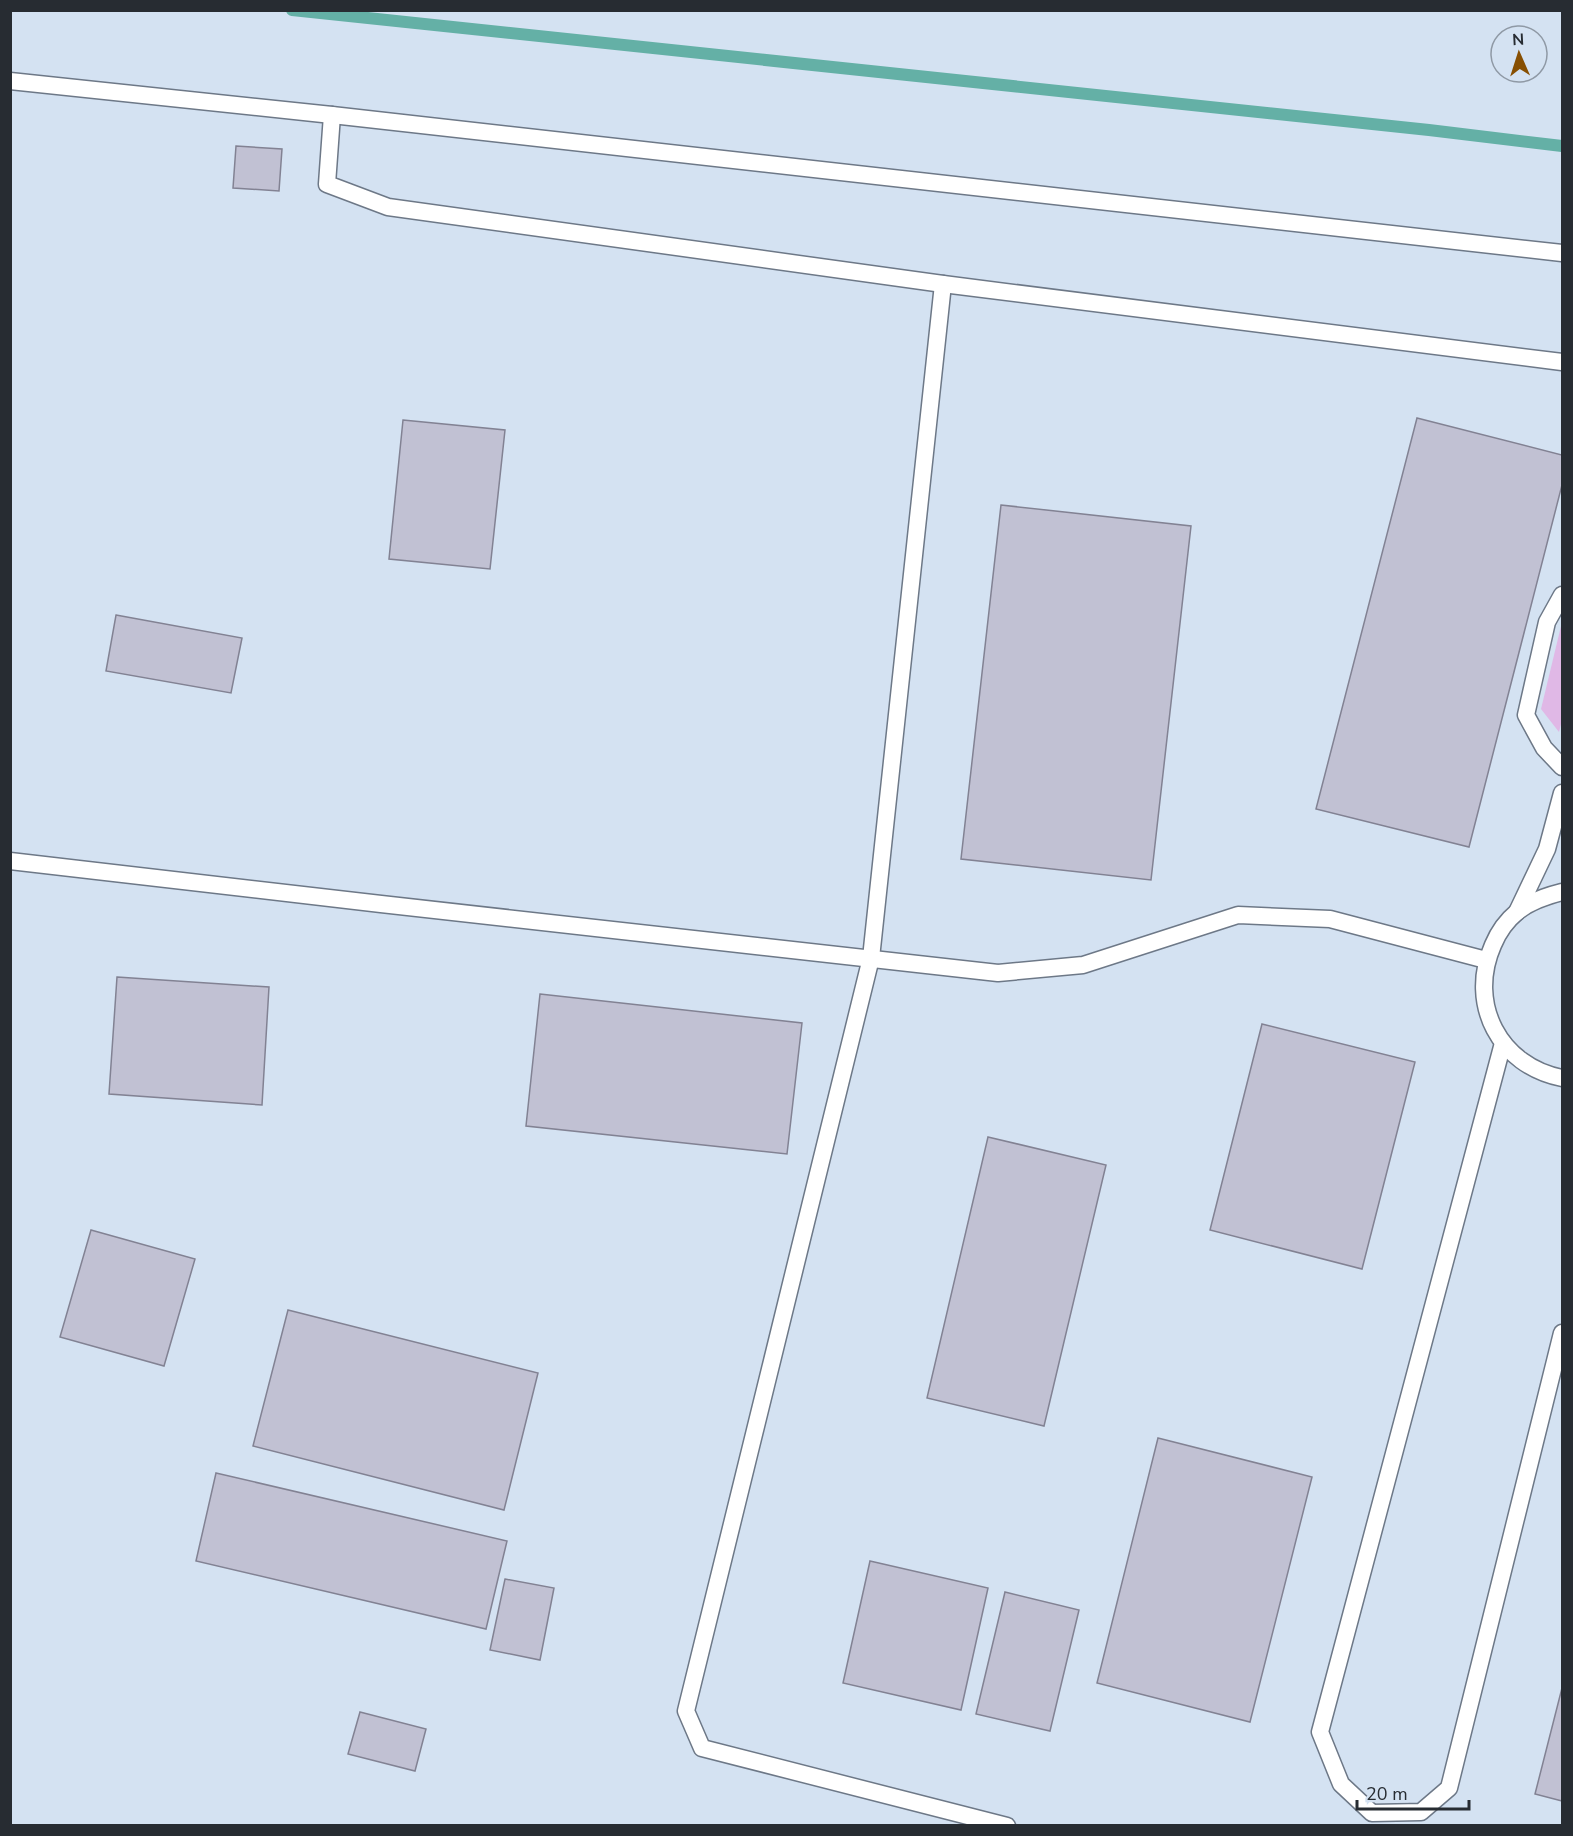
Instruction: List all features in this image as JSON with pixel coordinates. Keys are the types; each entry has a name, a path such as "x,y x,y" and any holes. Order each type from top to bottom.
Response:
{"lane":[{"path":"10,81 1563,253"},
{"path":"332,115 327,184 388,207 943,284 1563,362"},
{"path":"943,284 871,958 686,1711 702,1748 1007,1826"},
{"path":"1563,595 1547,622 1526,715 1544,748 1563,767"},
{"path":"1563,793 1547,849 1517,912 1498,934 1486,960 1483,989 1488,1018 1503,1043 1523,1063 1548,1075 1563,1078"},
{"path":"10,861 998,973 1083,965 1238,915 1330,919 1486,960"},
{"path":"1517,912 1541,898 1563,892"},
{"path":"1503,1043 1320,1732 1341,1784 1371,1819 1421,1812 1449,1788 1563,1333"}],"shaded area":[{"path":"1562,622 1562,720 1559,732 1541,709"}],"building":[{"path":"236,146 282,149 279,191 233,188"},
{"path":"1417,418 1562,455 1562,485 1469,847 1316,809"},
{"path":"403,420 505,430 490,569 389,559"},
{"path":"1001,505 1191,526 1151,880 961,859"},
{"path":"116,615 242,638 231,693 106,671"},
{"path":"117,977 269,987 262,1105 109,1094"},
{"path":"540,994 802,1023 787,1154 526,1126"},
{"path":"1262,1024 1415,1062 1362,1269 1210,1230"},
{"path":"988,1137 1106,1165 1044,1426 927,1398"},
{"path":"91,1230 195,1259 164,1366 60,1337"},
{"path":"288,1310 538,1373 504,1510 253,1446"},
{"path":"1158,1438 1312,1477 1250,1722 1097,1683"},
{"path":"216,1473 507,1541 486,1629 196,1561"},
{"path":"870,1561 988,1588 961,1710 843,1683"},
{"path":"505,1579 554,1588 540,1660 490,1650"},
{"path":"1005,1592 1079,1610 1050,1731 976,1714"},
{"path":"1562,1688 1562,1801 1535,1794"},
{"path":"360,1712 426,1729 415,1771 348,1754"}],"waterway":[{"path":"292,10 1562,146"}]}
